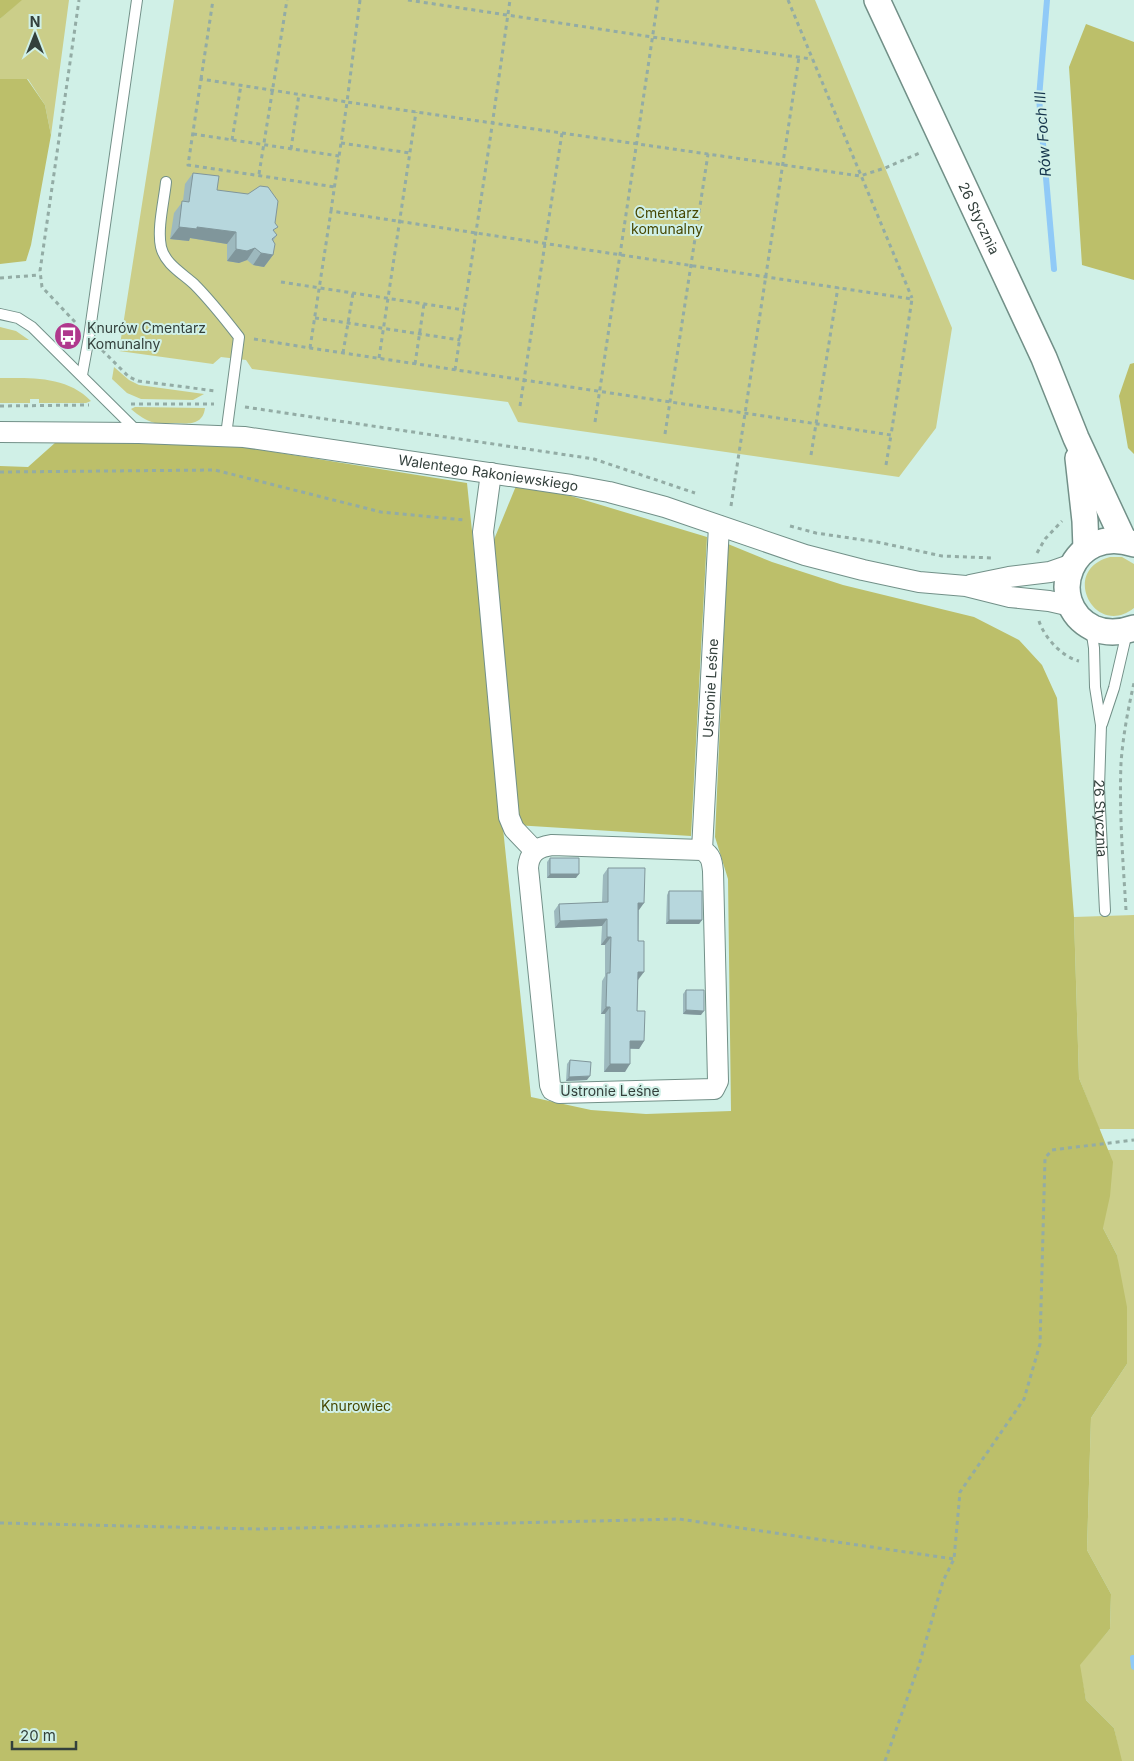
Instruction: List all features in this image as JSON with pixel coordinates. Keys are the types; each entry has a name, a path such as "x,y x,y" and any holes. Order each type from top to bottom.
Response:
{"street":[{"name":"26 Stycznia","path":"878,0 1044,358 1076,438 1129,543"},
{"name":"Walentego Rakoniewskiego","path":"0,432 139,432 226,435 271,440 609,492 665,507 836,564 919,582 966,586 1010,597 1059,602 1072,606"},
{"name":"26 Stycznia","path":"1072,606 1067,585 1069,574 1080,556 1085,520 1076,438"},
{"path":"491,473 483,532 509,817 514,829 535,850 552,845 702,850"},
{"name":"Ustronie Leśne","path":"535,850 529,860 528,868 552,1090 559,1093 710,1090 717,1085 713,871 712,860 702,850 719,526"},
{"path":"1080,556 1104,540 1114,539 1129,543"},
{"name":"Walentego Rakoniewskiego","path":"966,586 1009,577 1050,572 1080,556"},
{"path":"1072,606 1076,614 1091,626 1108,632 1130,629"}],"lane":[{"path":"82,376 137,0"},
{"path":"166,182 160,234 163,255 194,284 239,337 226,435"},
{"path":"0,314 18,318 32,327 139,432"},
{"name":"26 Stycznia","path":"1091,626 1101,725 1099,788 1105,911"},
{"name":"26 Stycznia","path":"1101,725 1114,688 1130,629"}],"path":[{"path":"213,0 188,164 334,187"},
{"path":"259,174 287,0"},
{"path":"310,348 347,102 360,0"},
{"path":"408,0 812,59"},
{"path":"455,370 510,0"},
{"path":"595,422 658,0"},
{"path":"788,0 912,298 886,465"},
{"path":"739,508 730,506 799,57"},
{"path":"201,79 860,176 885,168 922,152"},
{"path":"232,140 241,85"},
{"path":"291,149 299,94"},
{"path":"379,358 416,112"},
{"path":"520,406 562,133"},
{"path":"192,134 339,156"},
{"path":"341,143 410,153"},
{"path":"665,434 708,154"},
{"path":"331,211 912,298"},
{"path":"0,278 40,275"},
{"path":"281,282 464,310"},
{"path":"811,455 838,288"},
{"path":"343,353 353,293"},
{"path":"414,364 424,304"},
{"path":"315,318 460,340"},
{"path":"239,337 891,435"},
{"path":"0,472 215,470 381,512 485,522"},
{"path":"782,523 816,533 877,542 942,556 999,558"},
{"path":"1126,910 1121,820 1121,762 1134,683"},
{"path":"885,1761 919,1665 943,1581 954,1559 960,1492 1024,1399 1040,1344 1045,1158 1052,1150 1134,1140"},
{"path":"0,1523 258,1529 679,1520 954,1559"}],"green space":[{"path":"0,0 22,0 0,19"},
{"path":"21,0 69,0 51,135 45,105 28,79 0,79 0,19"},
{"name":"Cmentarz komunalny","path":"174,0 815,0 952,328 936,428 899,477 518,422 508,402 252,369 246,360 221,357 213,364 119,351"},
{"path":"1086,24 1134,42 1134,280 1082,265 1069,67"},
{"path":"0,79 27,79 45,105 51,135 31,245 26,261 0,264"},
{"path":"0,327 16,331 29,340 0,340"},
{"path":"1134,363 1134,454 1128,448 1119,396 1130,364"},
{"path":"114,367 129,380 139,385 204,394 193,400 141,399 127,393 112,379"},
{"path":"0,378 49,380 71,387 91,401 86,403 39,403 39,399 30,399 30,403 0,403"},
{"path":"135,407 205,408 201,418 194,422 160,423 152,422 139,416 131,409"},
{"name":"Knurowiec","path":"56,442 225,444 467,483 531,1097 591,1110 646,1114 731,1111 728,879 715,837 728,544 772,562 843,585 974,617 1019,640 1042,665 1057,698 1074,917 1079,1078 1113,1162 1110,1196 1103,1228 1117,1255 1127,1307 1127,1364 1091,1418 1087,1550 1111,1594 1110,1629 1080,1665 1086,1700 1114,1728 1122,1761 0,1761 0,466 28,467"},
{"path":"516,486 571,496 707,537 691,836 515,825 493,542"},
{"path":"1110,557 1122,557 1134,564 1134,608 1120,615 1107,615 1096,609 1088,599 1085,587 1087,575 1095,564"},
{"path":"1134,915 1134,1129 1099,1129 1079,1078 1074,917"},
{"path":"1104,1150 1134,1150 1134,1761 1121,1761 1114,1728 1086,1700 1079,1665 1110,1629 1111,1594 1087,1550 1091,1418 1127,1364 1117,1255 1103,1228"}],"building":[{"path":"193,173 219,176 217,190 248,194 260,186 268,187 278,201 275,223 278,227 273,230 277,235 272,239 275,244 273,255 261,253 255,248 247,251 236,249 236,232 197,227 197,229 179,227 182,201 189,202"},
{"path":"550,858 579,858 579,874 550,874"},
{"path":"608,868 645,868 644,903 638,903 638,941 644,941 644,972 638,972 637,1011 645,1011 644,1041 630,1041 630,1064 610,1064 610,1007 606,1007 607,973 610,973 611,937 607,937 607,919 560,921 559,904 608,902"},
{"path":"669,891 702,891 702,920 669,920"},
{"path":"686,990 704,990 704,1011 686,1010"},
{"path":"570,1060 591,1062 590,1076 569,1077"}],"waterway":[{"name":"Rów Foch III","path":"1047,0 1039,98 1054,269"},
{"name":"Rów Foch III","path":"1133,1658 1134,1667"}],"place":[{"name":"Knurów Cmentarz Komunalny","path":"68,336"}]}
